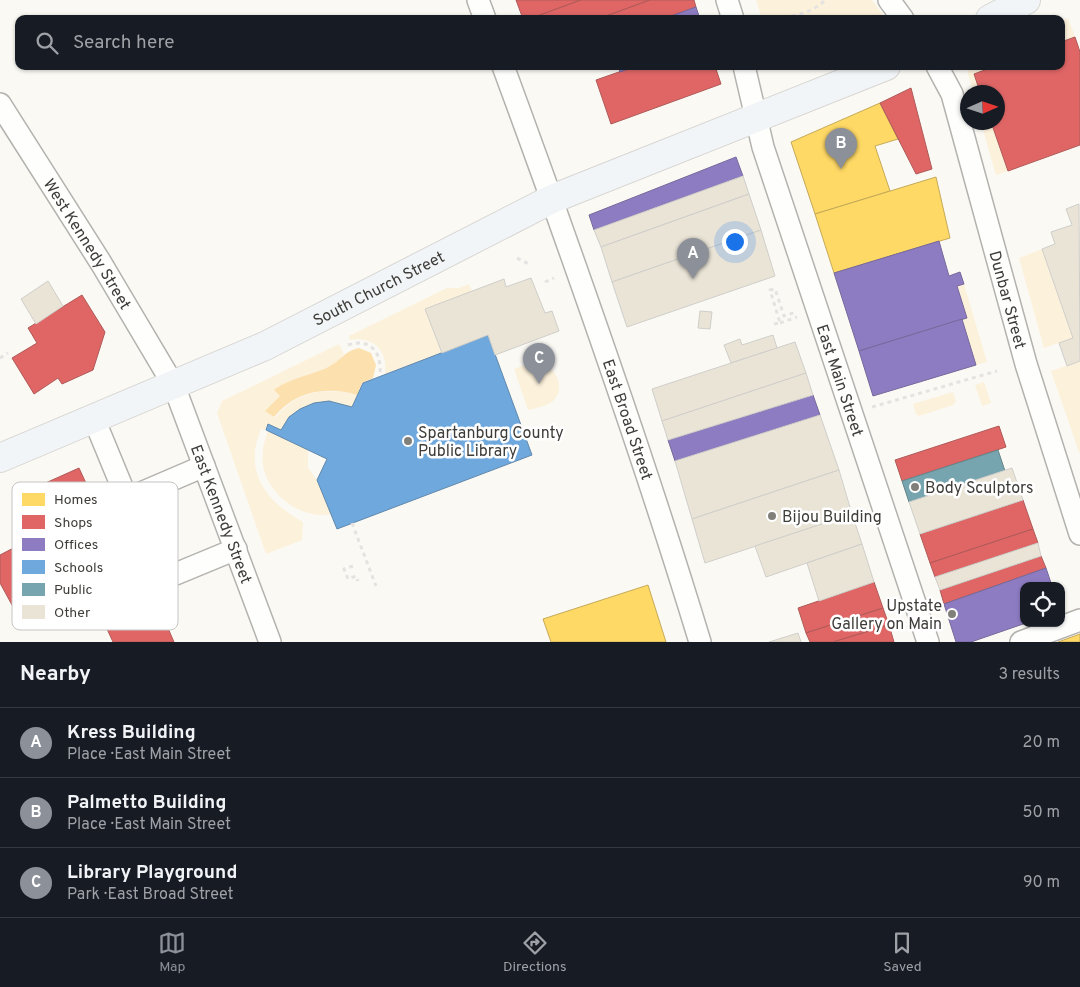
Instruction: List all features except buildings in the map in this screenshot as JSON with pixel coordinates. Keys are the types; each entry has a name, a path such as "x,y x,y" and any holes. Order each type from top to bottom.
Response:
{"main road":[{"path":"998,15 1026,0"},
{"name":"South Church Street","path":"0,458 94,420 265,346 552,199 876,70"}],"street":[{"path":"478,0 484,15"},
{"path":"727,0 732,15"},
{"path":"888,0 900,15"},
{"name":"East Broad Street","path":"504,70 552,199 657,507 700,642"},
{"name":"East Main Street","path":"745,70 763,148 928,642"},
{"name":"Dunbar Street","path":"939,70 952,94 1026,364 1079,530"},
{"name":"West Kennedy Street","path":"0,104 102,263 174,386"},
{"name":"East Kennedy Street","path":"174,386 270,642"},
{"path":"94,420 120,482"},
{"path":"167,482 204,466"},
{"path":"178,573 236,550"},
{"path":"1021,642 1080,620"}],"path":[{"path":"796,15 814,8 825,0"},
{"path":"517,258 529,264"},
{"path":"545,282 554,278"},
{"path":"780,322 770,290 775,289 784,316 796,312"},
{"path":"774,324 797,317"},
{"path":"348,345 361,343 376,352 381,362 380,376"},
{"path":"0,358 8,353"},
{"path":"872,406 997,371"},
{"path":"352,523 376,586"},
{"path":"353,566 344,569 348,579 356,576 358,581"}],"shaded area":[{"path":"756,0 872,0 883,15 761,15"},
{"path":"1068,18 1075,37 1065,41 1065,20"},
{"path":"967,70 984,70 974,74 978,85 971,85"},
{"path":"983,130 993,130 1008,171 996,175"},
{"path":"1042,249 1073,338 1044,348 1019,258"},
{"path":"469,284 472,291 425,309 442,353 385,374 384,358 378,347 366,340 350,340 349,336 447,288 459,288"},
{"path":"964,284 987,362 976,365 962,319 967,317 957,286"},
{"path":"339,344 344,354 337,362 280,396 266,411 275,418 293,402 312,393 334,391 357,395 352,407 331,402 312,405 303,408 295,414 281,430 269,424 266,430 261,429 256,444 255,459 261,484 278,505 303,522 302,540 266,554 217,413 222,401"},
{"path":"359,348 371,353 376,365 373,378 362,383 357,395 345,392 322,391 301,396 283,408 274,417 265,411 280,396 274,390 290,381 322,370 349,352"},
{"path":"536,361 548,366 559,382 559,388 554,400 528,410 514,369"},
{"path":"1080,361 1080,452 1079,452 1051,371"},
{"path":"984,382 991,403 982,406 975,385"},
{"path":"953,392 956,401 953,405 919,416 916,414 913,404"},
{"path":"268,431 308,450 308,468 317,480 331,514 320,515 298,509 288,503 272,486 266,476 262,461 263,448"}],"place":[{"name":"Palmetto Building","path":"841,169"},
{"name":"Kress Building","path":"693,279"},
{"name":"Library Playground","path":"539,384"},
{"name":"Spartanburg County Public Library","path":"408,441"},
{"name":"Body Sculptors","path":"915,487"},
{"name":"Bijou Building","path":"772,516"},
{"name":"Upstate Gallery on Main","path":"952,614"}]}
